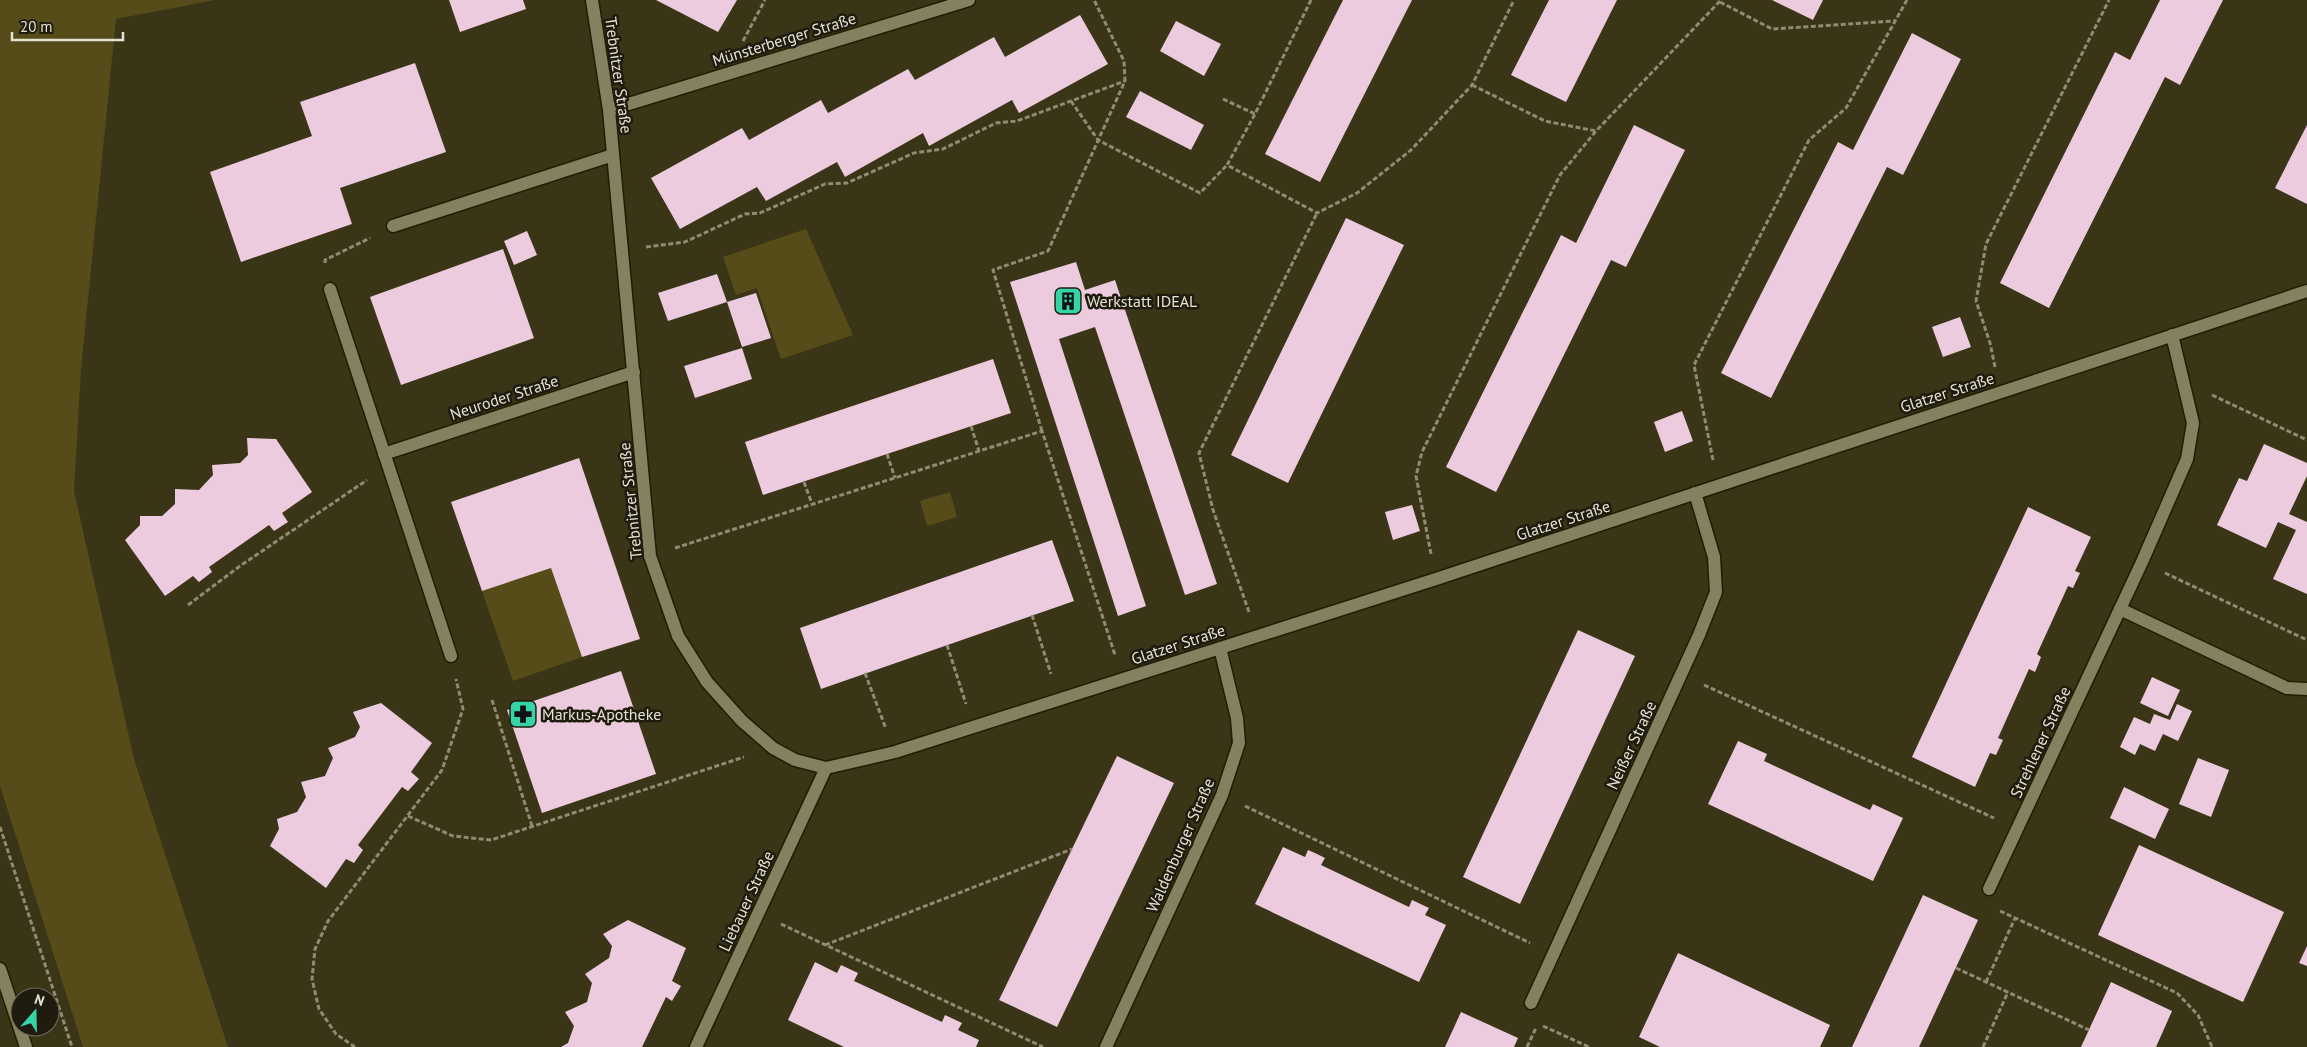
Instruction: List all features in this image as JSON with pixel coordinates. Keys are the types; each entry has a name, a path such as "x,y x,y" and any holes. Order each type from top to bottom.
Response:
{"street":[{"name":"Trebnitzer Straße","path":"592,0 609,110 650,556 678,636 707,682 742,722 773,748 795,760 826,768"},
{"name":"Münsterberger Straße","path":"609,110 969,0"},
{"name":"Trebnitzer Straße","path":"393,226 613,155"},
{"path":"330,289 451,656"},
{"name":"Glatzer Straße","path":"826,768 895,752 1436,579 2307,290"},
{"name":"Strehlener Straße","path":"1989,888 2142,562 2187,459 2193,423 2172,335"},
{"name":"Neuroder Straße","path":"386,460 634,372"},
{"name":"Neißer Straße","path":"1531,1003 1681,675 1716,592 1714,557 1695,493"},
{"path":"2120,609 2287,688 2307,689"},
{"name":"Waldenburger Straße","path":"1106,1047 1222,795 1239,744 1237,718 1220,648"},
{"name":"Liebauer Straße","path":"696,1047 826,768"},
{"path":"0,969 26,1047"}],"path":[{"path":"725,74 765,0"},
{"path":"1094,0 1124,61 1125,81 1048,251 993,270 1042,431 1122,679"},
{"path":"1071,101 1098,140 1200,193 1227,165 1255,114 1311,0"},
{"path":"1258,636 1213,510 1199,453 1316,214 1357,192 1411,150 1472,85 1514,0"},
{"path":"1718,485 1694,365 1809,140 1846,108 1906,0"},
{"path":"2000,391 1990,343 1976,301 1986,244 2109,0"},
{"path":"1436,579 1416,476 1422,452 1560,175 1596,131 1720,1 1772,28 1895,21"},
{"path":"622,251 685,242 745,214 760,213 825,184 847,183 914,153 943,149 996,123 1017,121 1125,81"},
{"path":"1472,85 1545,121 1596,131"},
{"path":"1224,99 1255,114"},
{"path":"1227,165 1316,214"},
{"path":"330,289 325,260 393,226"},
{"path":"2184,382 2307,440"},
{"path":"971,426 979,451"},
{"path":"650,556 1042,431"},
{"path":"887,454 895,478"},
{"path":"188,605 386,460"},
{"path":"804,482 812,504"},
{"path":"2142,562 2307,640"},
{"path":"1032,615 1059,699"},
{"path":"948,645 973,727"},
{"path":"355,1047 336,1034 320,1009 312,979 315,949 328,921 442,770 463,709 451,656"},
{"path":"865,673 895,752"},
{"path":"1681,675 2017,828"},
{"path":"492,700 532,826"},
{"path":"408,816 453,836 491,840 773,748"},
{"path":"1222,795 1553,954"},
{"path":"0,827 72,1047"},
{"path":"824,945 1072,849"},
{"path":"1989,888 1982,903 2177,993 2198,1016 2212,1047"},
{"path":"758,913 1043,1047"},
{"path":"1986,982 2016,918"},
{"path":"1956,968 2089,1030"},
{"path":"1983,1047 2008,992"},
{"path":"1527,1047 1538,1023 1589,1047"}],"shaded area":[{"path":"0,0 215,0 116,19 81,369 74,491 134,759 228,1047 83,1047 0,786"},
{"path":"806,229 853,335 781,359 757,288 736,295 723,257"},
{"path":"950,492 957,517 927,526 920,501"},
{"path":"551,568 582,657 513,681 482,591"}],"building":[{"path":"449,0 523,0 526,9 460,32"},
{"path":"656,0 737,0 718,32"},
{"path":"1343,0 1412,0 1320,182 1265,154"},
{"path":"1549,0 1617,0 1566,102 1511,75"},
{"path":"1772,0 1823,0 1813,20"},
{"path":"2160,0 2223,0 2180,85 2165,77 2049,308 2000,283 2115,52 2130,60"},
{"path":"1080,15 1108,64 1019,113 1012,100 929,146 923,133 845,177 837,162 766,201 757,187 680,229 651,178 742,128 749,140 821,100 828,113 908,69 915,80 994,37 1005,57"},
{"path":"1176,21 1221,44 1204,76 1160,51"},
{"path":"1912,33 1961,59 1903,175 1887,167 1771,398 1721,373 1838,142 1853,150"},
{"path":"415,63 446,152 340,188 352,224 241,262 210,172 312,136 300,102"},
{"path":"1140,91 1204,125 1191,150 1126,117"},
{"path":"1634,125 1685,150 1626,267 1611,260 1496,492 1446,467 1561,235 1576,243"},
{"path":"2307,125 2307,204 2275,188"},
{"path":"1346,218 1404,245 1288,483 1231,455"},
{"path":"527,231 537,255 514,265 504,241"},
{"path":"503,249 534,338 401,385 370,297"},
{"path":"1076,262 1085,290 1115,280 1217,584 1185,595 1095,327 1059,339 1146,606 1118,616 1010,282"},
{"path":"717,274 727,302 668,321 658,293"},
{"path":"756,293 771,338 742,347 727,302"},
{"path":"1960,317 1971,347 1943,357 1932,327"},
{"path":"742,348 752,379 695,398 684,366"},
{"path":"993,359 1011,413 763,495 745,442"},
{"path":"1682,411 1693,441 1665,452 1654,422"},
{"path":"247,438 276,439 312,492 282,513 288,522 274,531 269,525 209,567 212,572 199,582 193,576 165,596 125,540 140,525 140,516 162,516 175,504 175,489 199,490 213,475 212,465 240,463 248,455"},
{"path":"2264,444 2307,463 2307,476 2289,514 2307,522 2307,594 2273,579 2296,530 2278,522 2266,548 2217,525 2239,478 2247,481"},
{"path":"579,458 640,639 582,657 551,568 482,591 451,502"},
{"path":"1412,505 1420,531 1393,540 1385,512"},
{"path":"2028,507 2091,537 2075,571 2080,573 2073,588 2068,586 2037,654 2041,657 2035,672 2029,669 1998,738 2003,740 1996,755 1990,753 1975,787 1912,757"},
{"path":"1052,540 1074,601 821,689 800,628"},
{"path":"1578,630 1635,656 1520,904 1463,877"},
{"path":"621,671 656,774 542,813 507,710"},
{"path":"2152,677 2180,690 2168,716 2140,703"},
{"path":"381,703 432,743 411,772 419,779 408,791 402,787 358,845 363,850 354,863 346,859 326,888 270,846 279,829 277,819 297,812 306,797 301,782 325,776 333,758 328,748 355,737 360,727 353,712"},
{"path":"2177,704 2192,711 2178,741 2163,734 2155,751 2140,744 2135,755 2120,747 2134,717 2150,724 2154,714 2170,720"},
{"path":"1738,741 1767,754 1764,761 1870,810 1873,804 1903,818 1873,881 1708,804"},
{"path":"1117,756 1174,783 1057,1027 999,1000"},
{"path":"2198,758 2229,770 2211,817 2179,804"},
{"path":"2124,787 2169,809 2155,839 2110,818"},
{"path":"2139,845 2284,912 2243,1002 2098,935"},
{"path":"1283,847 1305,857 1308,850 1325,858 1321,865 1409,907 1412,900 1429,908 1425,915 1446,925 1419,982 1255,904"},
{"path":"1923,895 1978,920 1919,1047 1852,1047"},
{"path":"628,920 686,948 672,981 681,986 672,1001 666,997 642,1047 561,1047 568,1043 574,1026 565,1012 587,1002 592,983 585,974 609,958 612,946 603,934"},
{"path":"2307,946 2307,966 2299,963"},
{"path":"1678,953 1830,1025 1820,1047 1660,1047 1639,1037"},
{"path":"815,962 837,973 841,965 858,973 854,981 942,1022 945,1015 962,1023 958,1030 979,1040 976,1047 844,1047 788,1020"},
{"path":"2111,982 2172,1011 2156,1047 2081,1047"},
{"path":"1461,1012 1518,1038 1514,1047 1445,1047"}],"place":[{"name":"Werkstatt IDEAL","path":"1068,301"},
{"name":"Markus-Apotheke","path":"523,714"}]}
